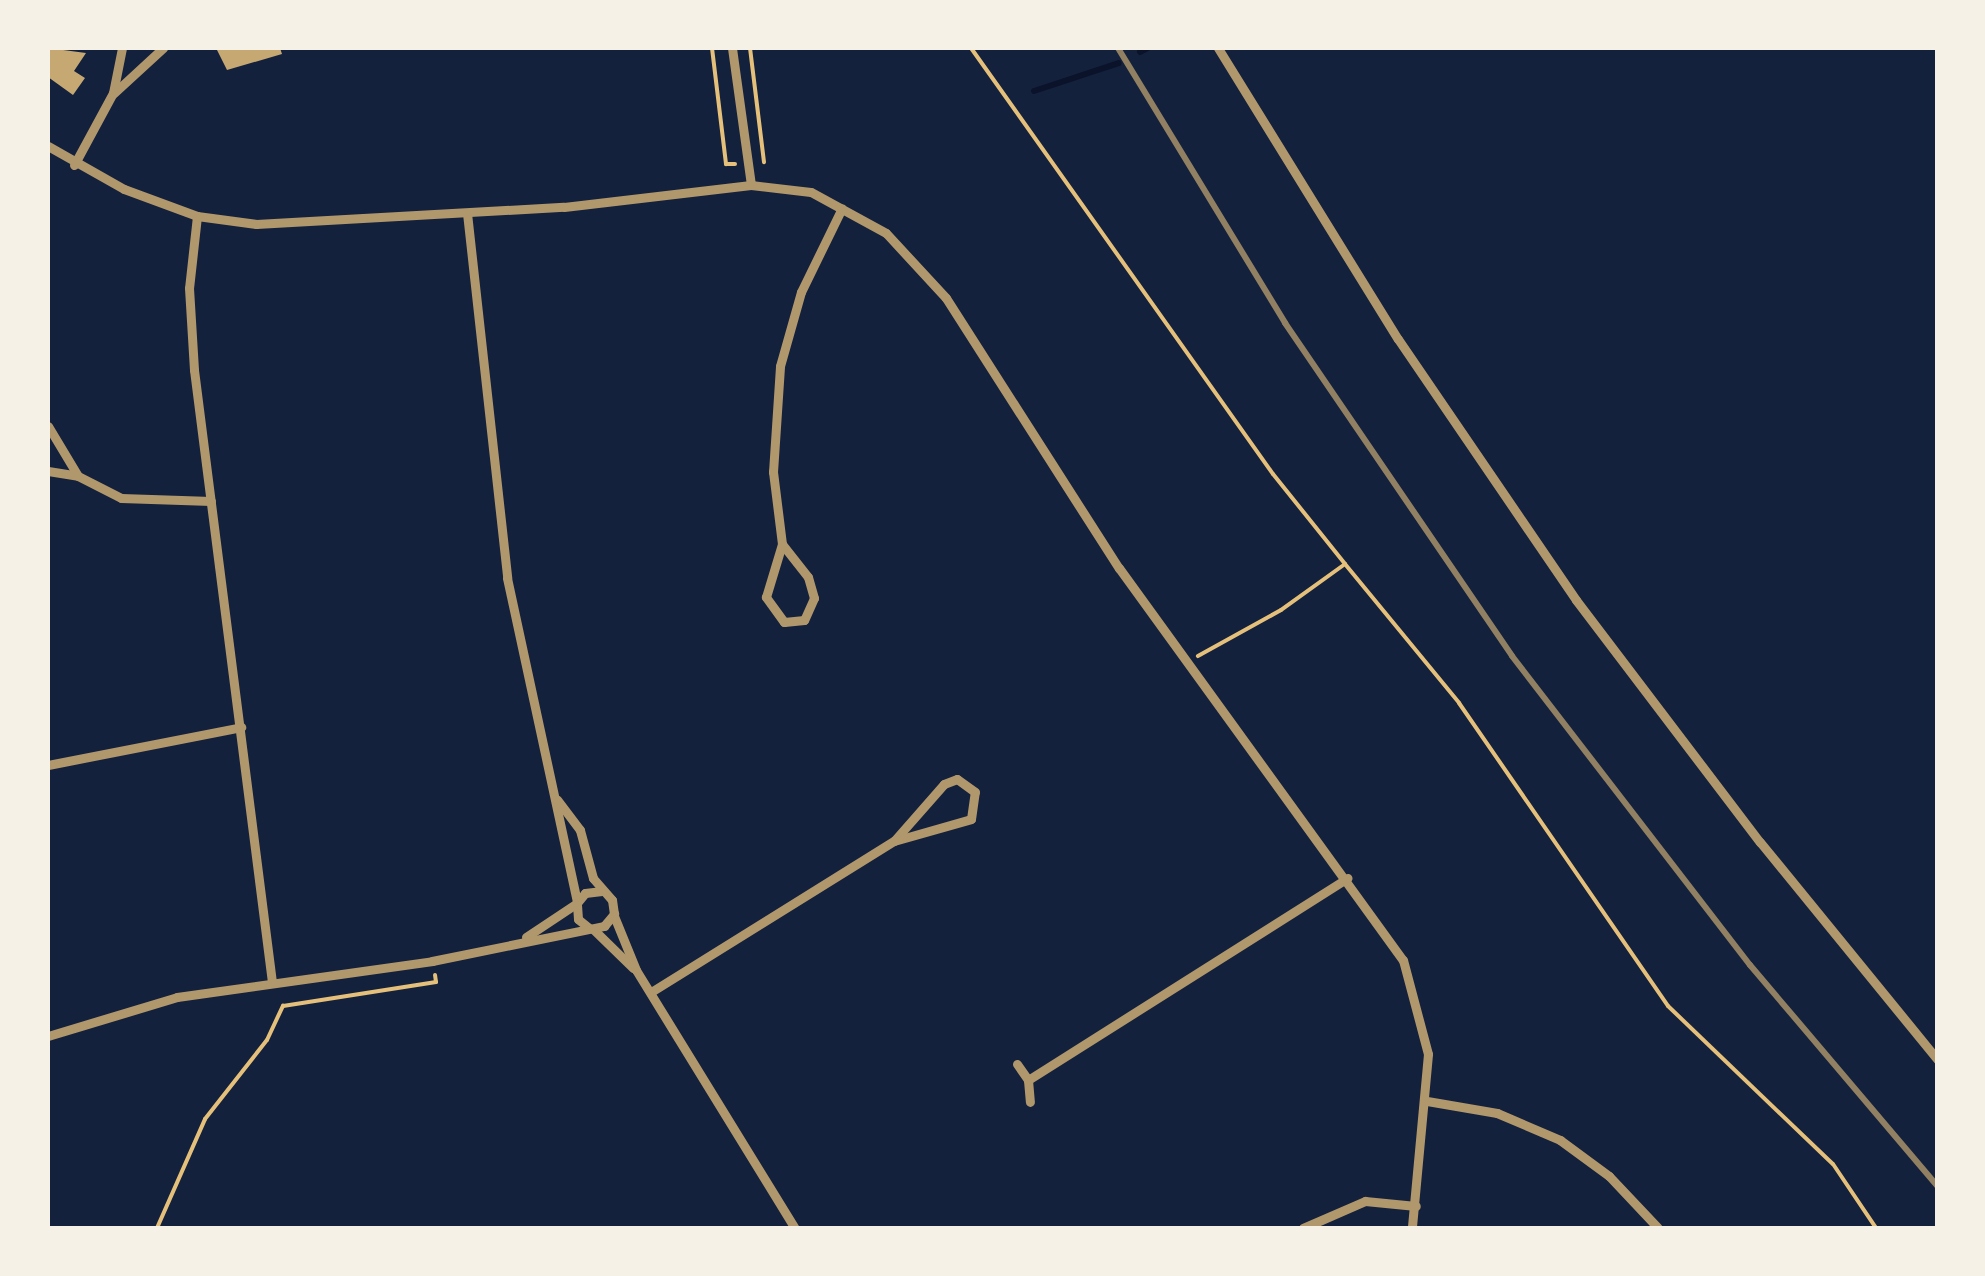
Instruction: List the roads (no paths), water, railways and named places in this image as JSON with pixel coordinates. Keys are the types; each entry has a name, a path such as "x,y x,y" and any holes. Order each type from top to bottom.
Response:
{"street":[{"path":"74,165 113,93 122,48"},
{"path":"113,93 163,48"},
{"path":"732,48 751,185"},
{"path":"1218,48 1398,339 1576,600 1760,842 1938,1060"},
{"path":"48,146 74,165 197,216 256,224 467,213 751,185 810,192 886,233 946,298 1188,663 1390,935 1413,984 1428,1054 1427,1101 1412,1228"},
{"path":"782,544 808,577 814,598 810,614 784,622 766,597 782,544 772,472 780,366 801,292 842,208"},
{"path":"467,213 508,578 558,800 578,918 636,970 795,1228"},
{"path":"197,216 190,304 272,982"},
{"path":"48,426 78,476"},
{"path":"48,471 78,476 121,498 211,501"},
{"path":"48,765 241,727"},
{"path":"651,992 894,842 971,819 976,792 957,779 944,784 894,842"},
{"path":"558,800 580,830 636,970"},
{"path":"1028,1080 1348,878"},
{"path":"519,940 577,902 585,892 602,891"},
{"path":"48,1036 176,997 432,960 592,928 614,914"},
{"path":"1017,1064 1028,1080 1030,1102"},
{"path":"1427,1101 1497,1113 1560,1140 1609,1176 1658,1228"},
{"path":"1302,1228 1365,1202 1416,1206"}],"waterway":[{"path":"1140,52 1148,48"},
{"path":"1034,91 1119,63"}],"railway":[{"path":"1118,48 1285,323 1512,656 1750,965 1938,1187"}]}
